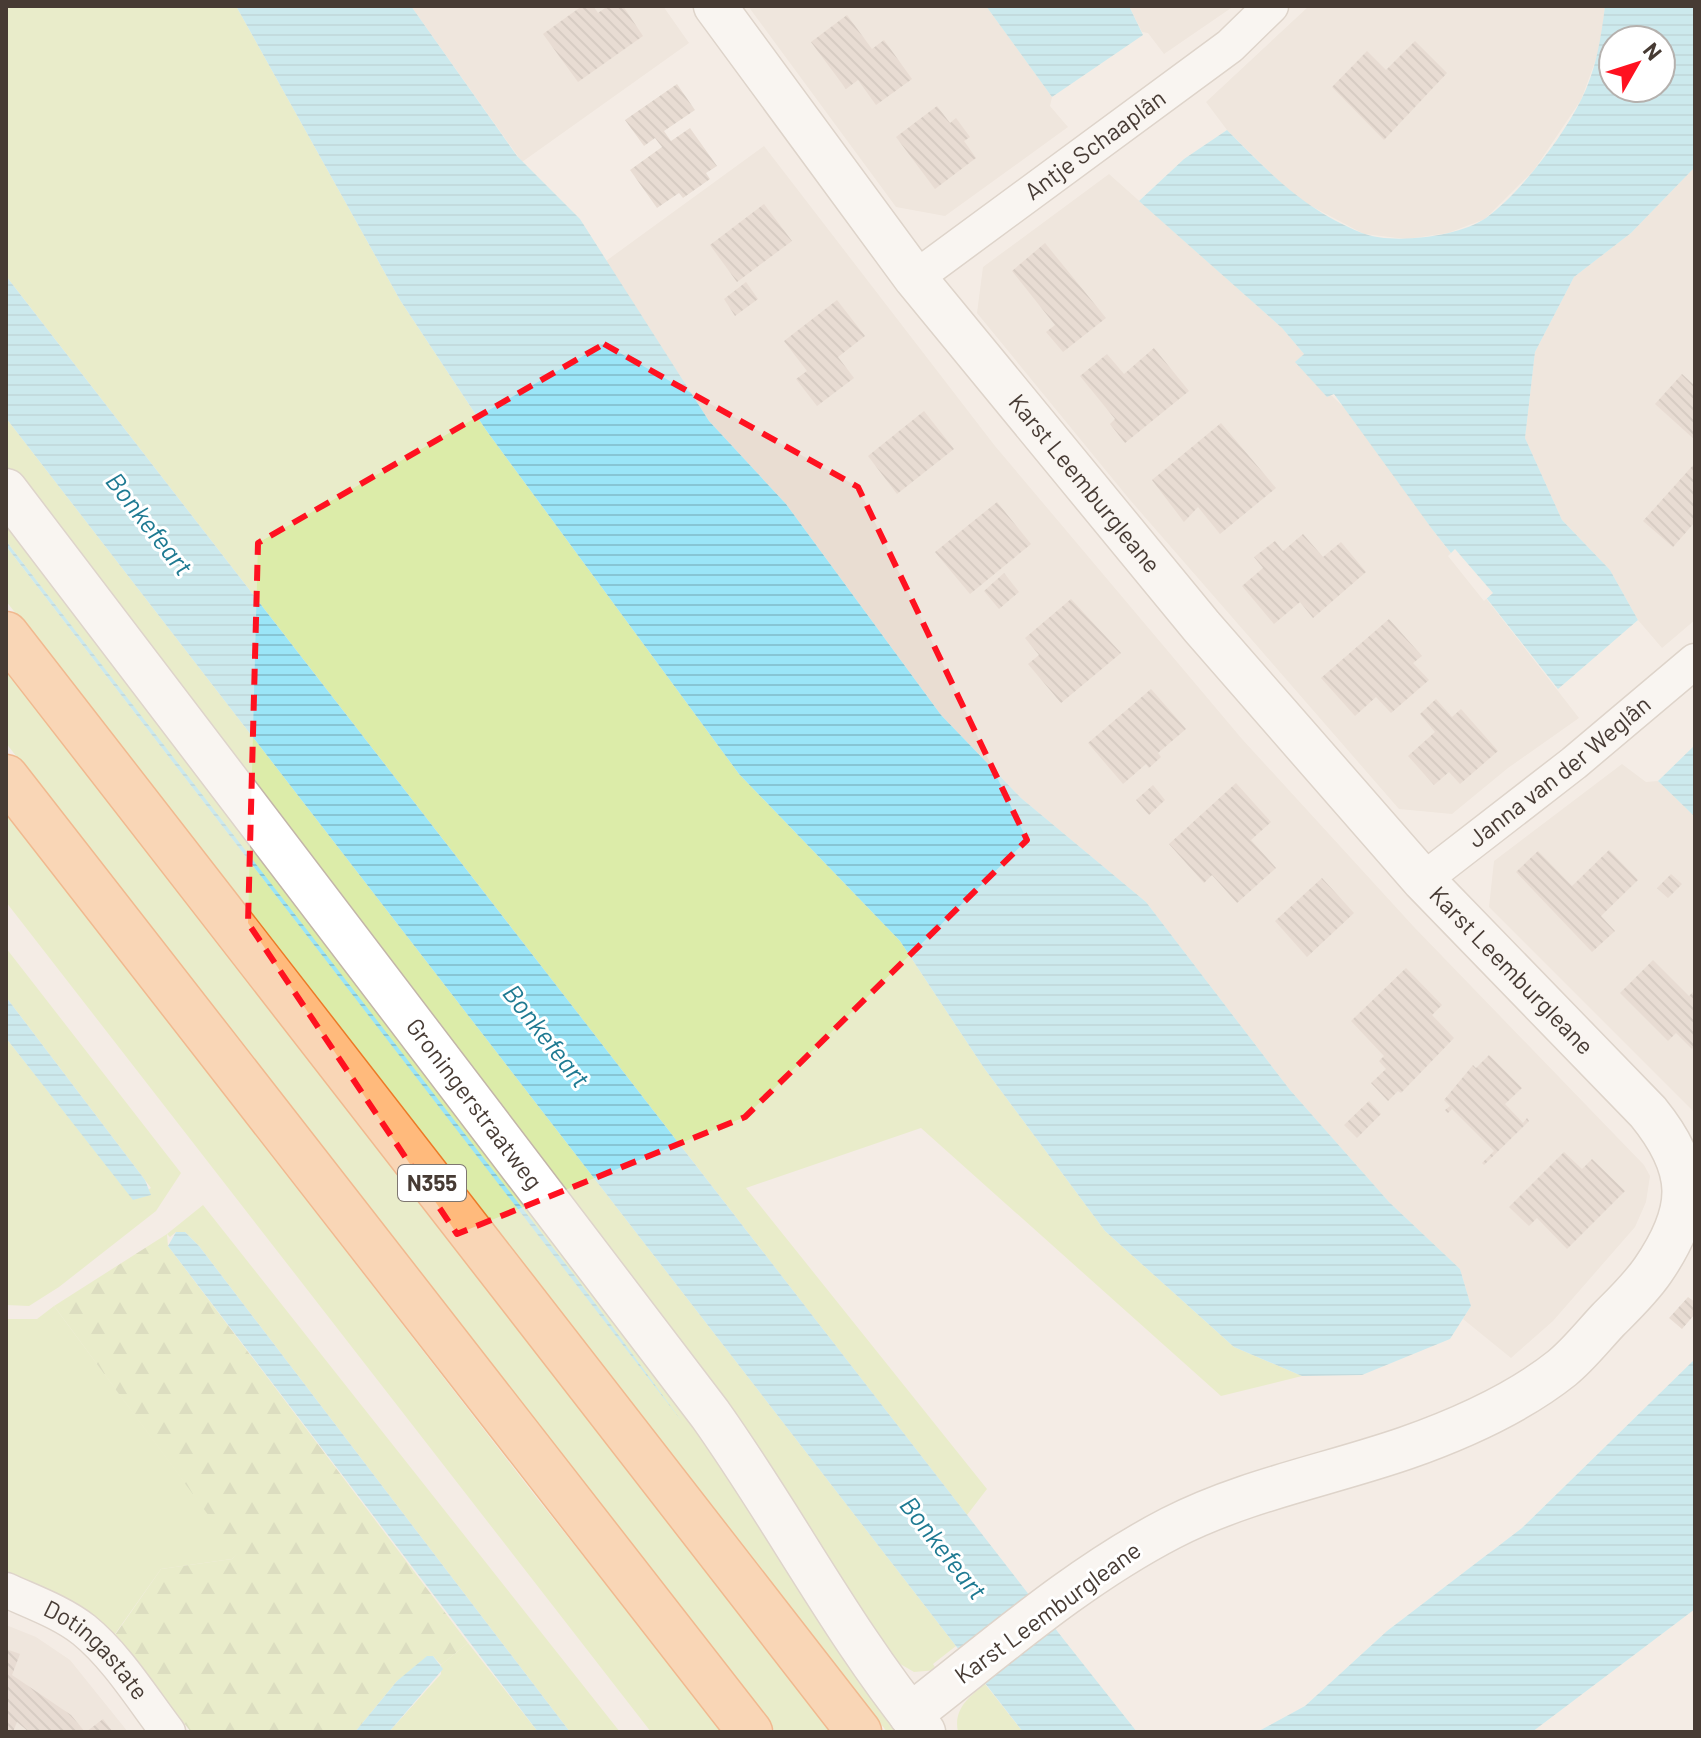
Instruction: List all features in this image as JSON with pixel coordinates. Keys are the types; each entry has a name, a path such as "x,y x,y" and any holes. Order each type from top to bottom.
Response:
{"highway":[{"name":"N355","path":"6,634 859,1732"},
{"path":"6,777 750,1732"}],"street":[{"name":"Karst Leemburgleane","path":"715,6 915,278 1202,627 1423,880 1668,1136 1683,1168 1682,1203 1673,1241 1644,1283 1574,1356 1524,1395 1406,1448 1245,1497 1173,1526 1130,1550 1063,1596 954,1681 917,1724"},
{"name":"Antje Schaaplân","path":"915,278 1230,46 1271,6"},
{"name":"Groningerstraatweg","path":"6,490 710,1414 787,1528 854,1638 917,1724"},
{"name":"Janna van der Weglân","path":"1423,880 1574,763 1695,661"},
{"name":"Dotingastate","path":"6,1590 57,1613 84,1630 107,1653 168,1732"}],"highlighted area":[{"path":"604,344 858,487 1027,840 745,1117 457,1234 248,923 258,543"}],"shaded area":[{"path":"411,6 663,6 689,43 522,162"},
{"path":"748,6 986,6 1052,97 1050,106 1068,127 945,216 896,207"},
{"path":"1129,6 1234,6 1164,54 1148,33 1142,32"},
{"path":"1309,6 1605,6 1603,24 1597,24 1597,56 1581,100 1534,170 1485,219 1448,233 1407,239 1364,234 1296,198 1227,130 1206,102"},
{"path":"764,146 995,446 1242,739 1414,927 1644,1165 1650,1176 1646,1202 1635,1227 1553,1321 1511,1358 1463,1319 1471,1306 1460,1269 1389,1202 1290,1090 1146,902 1021,798 941,715 786,504 709,421 606,261"},
{"path":"1695,167 1695,620 1662,648 1638,620 1610,570 1562,520 1525,438 1535,352 1574,277 1631,233"},
{"path":"1109,174 1282,328 1304,354 1296,362 1351,414 1432,529 1579,718 1508,768 1452,814 1399,809 1130,500 977,313 983,267"},
{"path":"1622,764 1646,782 1658,781 1695,817 1695,1113 1489,907 1494,861"},
{"path":"6,1625 36,1637 70,1660 128,1732 6,1732"}],"green space":[{"path":"6,6 236,6 400,300 486,430 739,774 900,941 984,1068 1105,1231 1234,1347 1302,1376 1221,1396 921,1128 746,1188 987,1489 967,1515 6,276"},
{"path":"6,418 956,1646 933,1664 937,1670 914,1672 890,1658 686,1355 6,466"},
{"path":"6,513 614,1308 902,1732 887,1732 6,601 6,546 683,1422 6,541"},
{"path":"6,671 831,1732 776,1732 621,1543 6,743"},
{"path":"6,812 536,1497 724,1732 651,1732 6,902"},
{"path":"6,948 181,1173 156,1211 59,1287 29,1306 6,1305 6,1038 133,1199 151,1188 6,997"},
{"path":"203,1205 620,1732 570,1732 199,1246 185,1232 176,1232 170,1237 167,1234"},
{"path":"167,1234 168,1246 468,1643 441,1665 433,1656 397,1681 355,1732 191,1732 115,1635 161,1569 232,1559 237,1554 54,1306"},
{"path":"54,1306 238,1554 232,1559 161,1569 115,1634 84,1609 6,1572 6,1319 37,1319"},
{"path":"468,1643 538,1732 389,1732 441,1674 441,1665"},
{"path":"985,1684 1023,1732 958,1732 960,1710"}],"water":[{"path":"236,6 411,6 517,156 580,219 709,421 786,504 941,715 1021,798 1146,902 1290,1090 1389,1202 1460,1269 1471,1306 1450,1339 1362,1375 1302,1376 1234,1347 1105,1231 984,1068 900,941 739,774 486,430 400,300"},
{"path":"986,6 1129,6 1143,35 1052,97"},
{"path":"1605,6 1695,6 1695,167 1631,233 1574,277 1535,352 1525,438 1562,520 1610,570 1638,620 1558,689 1432,529 1334,394 1327,397 1295,362 1304,354 1282,328 1139,201 1184,159 1227,130 1305,201 1362,233 1407,239 1474,225 1513,194 1563,131 1591,78 1597,54 1597,104 1677,104 1677,24 1602,24"},
{"name":"Bonkefeart","path":"6,276 1137,1732 1023,1732 956,1646 6,418"},
{"path":"6,541 578,1280 683,1423 6,546"},
{"path":"1695,745 1695,817 1658,781"},
{"path":"6,997 145,1180 151,1195 133,1200 6,1038"},
{"path":"176,1232 185,1232 199,1246 570,1732 538,1732 168,1246"},
{"path":"1695,1359 1695,1609 1532,1732 1257,1732 1305,1706 1387,1631 1522,1528"},
{"path":"427,1656 433,1656 443,1669 389,1732 355,1732 397,1681"}],"pier":[{"path":"1455,549 1493,593 1484,601 1448,556"}],"building":[{"path":"582,6 593,6 598,13 608,6 623,6 643,36 578,82 543,34"},
{"path":"847,15 872,49 884,40 912,79 876,105 858,80 846,89 811,42"},
{"path":"1415,41 1447,73 1384,140 1332,87 1367,51 1386,70"},
{"path":"677,84 695,110 664,131 671,141 690,128 717,166 706,173 710,179 683,198 679,193 657,208 630,170 662,147 655,138 644,146 625,120"},
{"path":"937,106 950,123 956,118 970,137 964,141 976,158 935,189 896,137"},
{"path":"764,204 792,241 737,282 710,245"},
{"path":"1045,243 1106,318 1063,352 1046,332 1055,325 1012,271"},
{"path":"746,282 758,299 735,316 724,299"},
{"path":"837,300 865,336 838,357 854,378 817,406 796,379 807,371 784,341"},
{"path":"1154,348 1189,391 1125,443 1110,424 1115,419 1080,376 1107,354 1124,374"},
{"path":"1682,374 1695,386 1695,440 1655,404"},
{"path":"924,411 954,449 897,494 868,456"},
{"path":"1221,423 1276,488 1220,534 1198,507 1184,522 1152,480"},
{"path":"1695,463 1695,522 1673,547 1643,521"},
{"path":"997,502 1031,544 970,594 935,552"},
{"path":"1303,534 1323,557 1341,542 1366,572 1313,618 1300,602 1274,624 1242,586 1263,568 1254,557 1275,541 1283,551"},
{"path":"1004,573 1019,592 999,609 984,591"},
{"path":"1071,599 1121,653 1061,703 1028,664 1039,655 1025,638"},
{"path":"1389,619 1422,656 1413,663 1429,680 1391,713 1376,697 1355,716 1321,678"},
{"path":"1151,689 1186,729 1158,753 1161,757 1149,768 1146,764 1123,784 1088,743"},
{"path":"1436,699 1452,717 1461,709 1498,751 1460,784 1449,772 1434,785 1408,756 1435,732 1420,714"},
{"path":"1236,783 1271,822 1251,840 1276,868 1237,903 1212,875 1204,883 1169,844"},
{"path":"1153,785 1165,800 1149,815 1136,800"},
{"path":"1609,850 1638,880 1601,916 1615,931 1592,952 1516,872 1538,851 1572,886"},
{"path":"1671,874 1682,884 1668,898 1657,888"},
{"path":"1322,878 1354,913 1307,957 1275,921"},
{"path":"1653,960 1689,996 1695,990 1695,1045 1692,1049 1676,1033 1668,1041 1620,993"},
{"path":"1406,968 1442,1005 1432,1015 1454,1038 1401,1093 1398,1091 1388,1101 1371,1083 1386,1069 1379,1061 1384,1056 1351,1021"},
{"path":"1489,1055 1522,1088 1505,1104 1523,1123 1527,1118 1529,1121 1484,1165 1482,1163 1494,1151 1452,1109 1448,1113 1445,1110 1450,1106 1444,1100 1473,1065 1476,1068"},
{"path":"1369,1101 1381,1114 1357,1138 1344,1125"},
{"path":"1564,1152 1582,1169 1592,1159 1625,1191 1567,1249 1537,1218 1529,1226 1509,1207"},
{"path":"1688,1297 1695,1302 1695,1314 1682,1329 1669,1318"},
{"path":"6,1649 20,1654 12,1675 71,1715 85,1732 29,1732 17,1722 13,1732 6,1729"},
{"path":"103,1719 113,1732 86,1732"}]}
